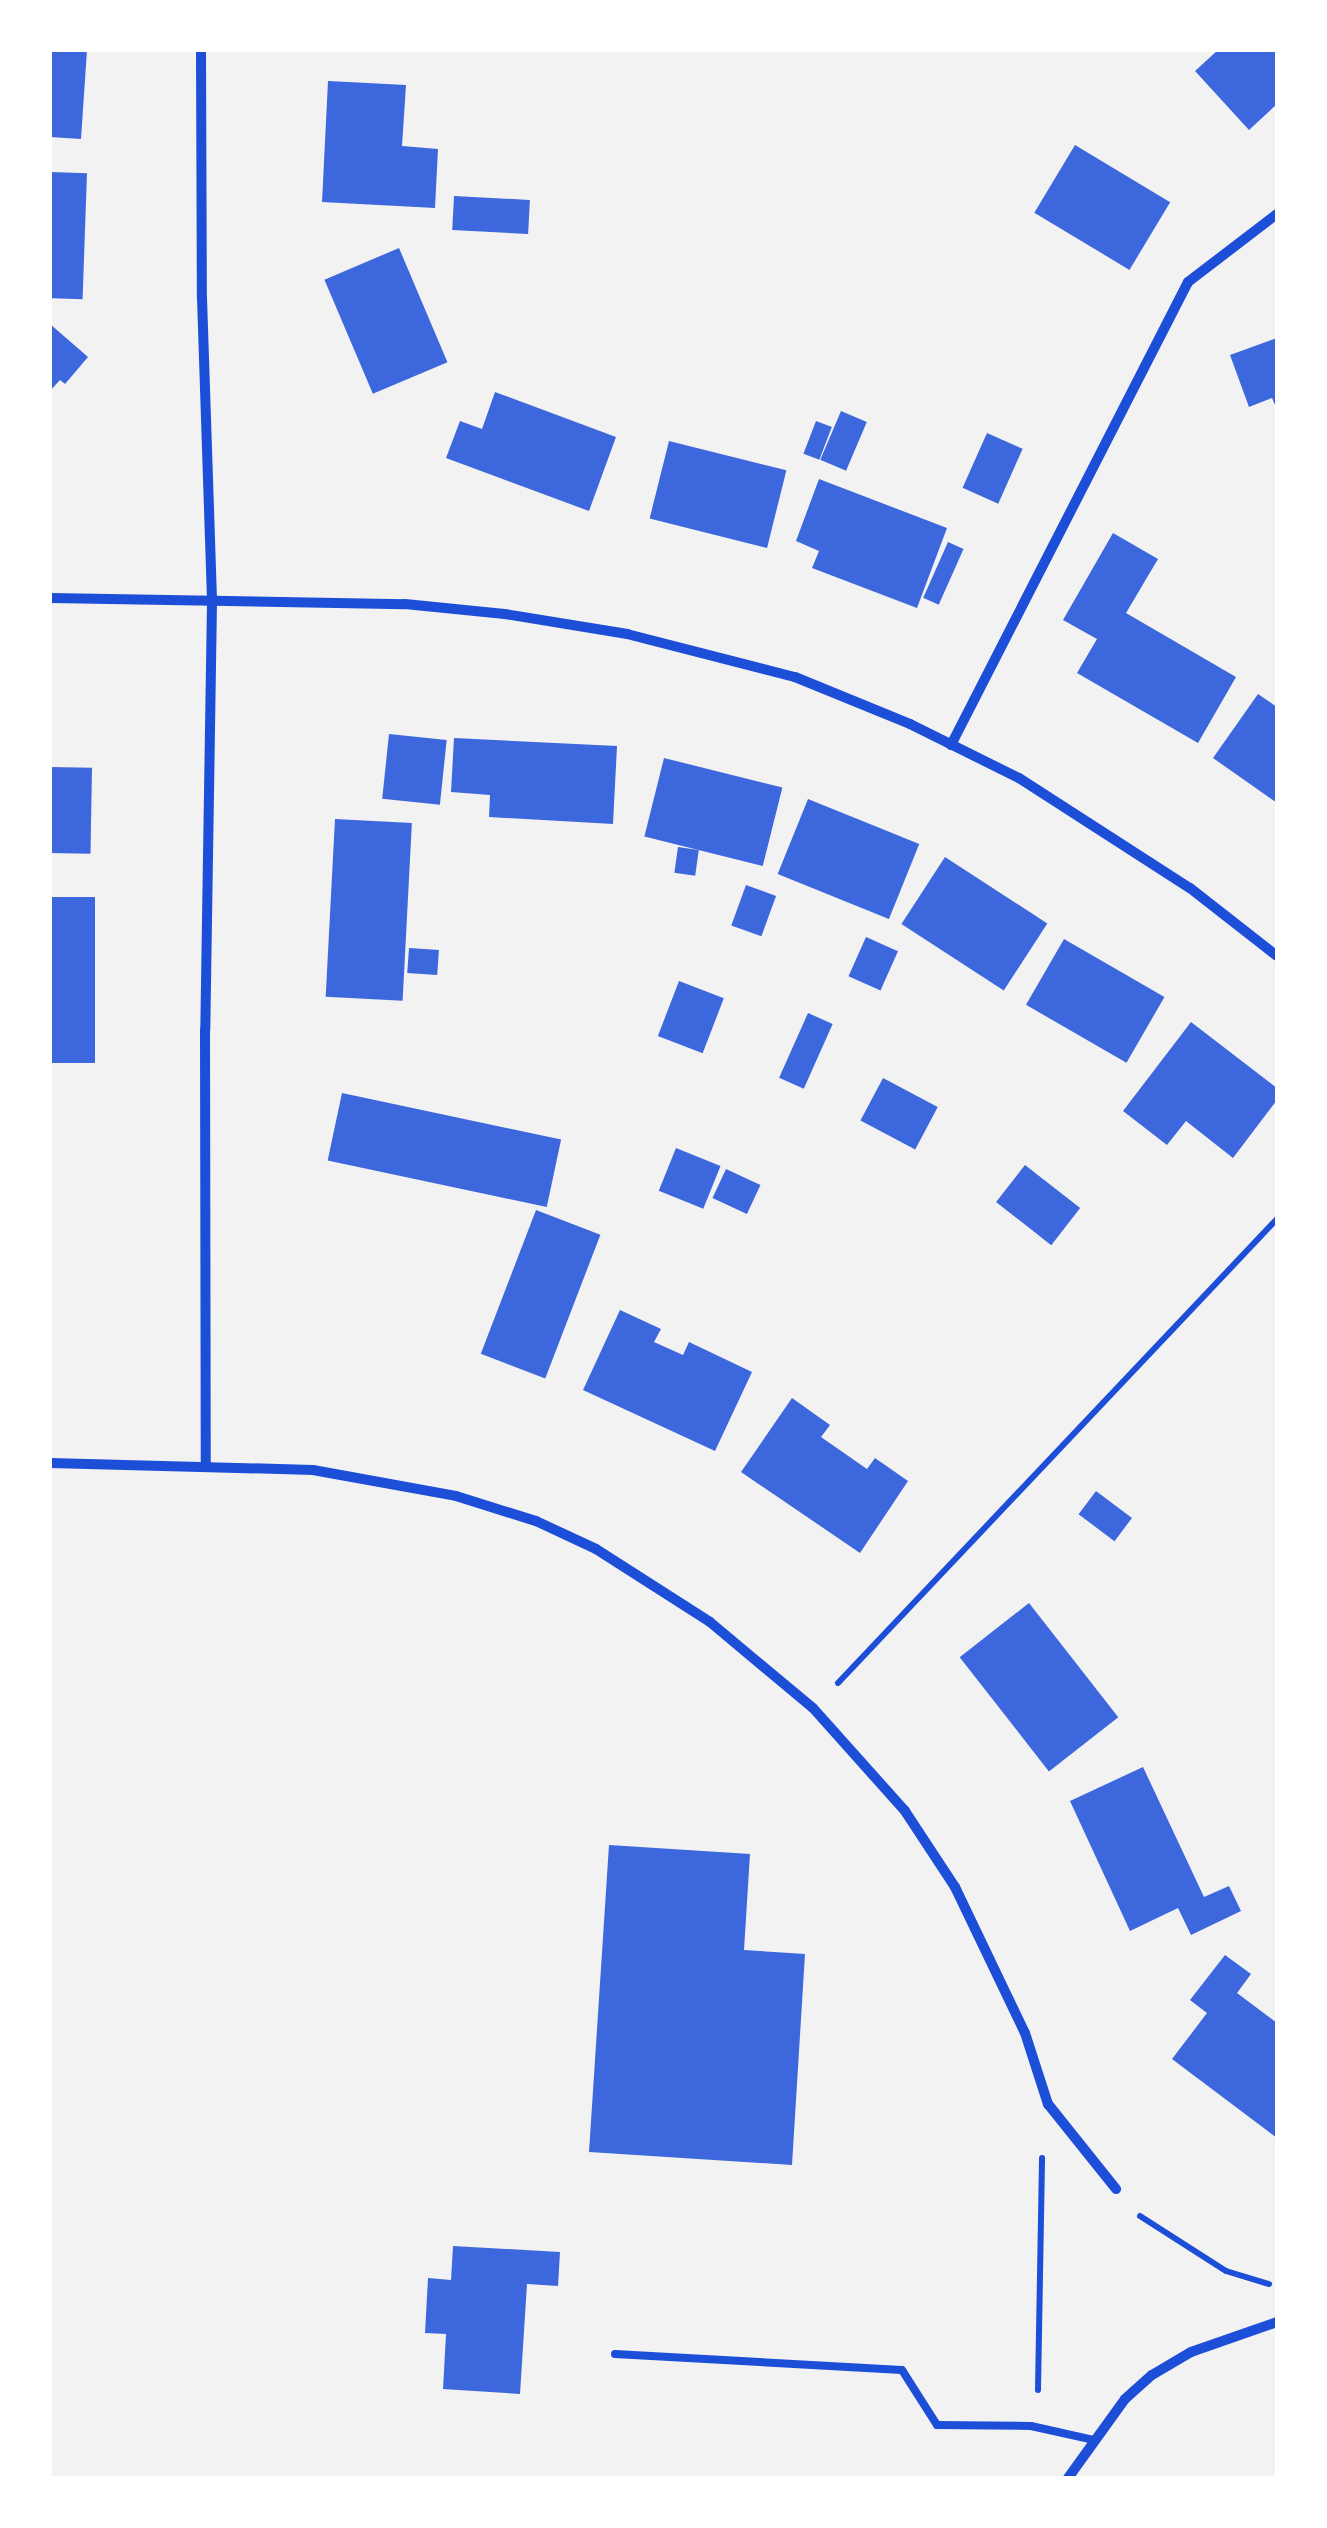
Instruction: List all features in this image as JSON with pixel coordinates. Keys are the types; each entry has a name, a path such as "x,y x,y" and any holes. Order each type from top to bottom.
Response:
{"street":[{"path":"202,50 202,298 212,602 205,1030 206,1464"},
{"path":"951,745 1188,282 1277,214"},
{"path":"50,598 405,604 563,621 794,678 951,745 1102,827 1190,888 1277,956"},
{"path":"50,1463 206,1464 313,1470 395,1483 536,1521 596,1550 710,1622 813,1708 905,1810 955,1887 1025,2033 1048,2104 1116,2189"},
{"path":"1068,2478 1125,2399 1152,2375 1191,2352 1277,2322"}],"lane":[{"path":"616,2354 902,2370 937,2424 1031,2426 1094,2440"}],"path":[{"path":"813,1708 1277,1219"},
{"path":"1031,2426 1040,2352 1038,2187 1048,2104"},
{"path":"1116,2189 1138,2214 1180,2245 1226,2271 1277,2288"}],"building":[{"path":"50,50 87,50 81,139 50,137"},
{"path":"1218,50 1277,50 1277,104 1249,130 1195,71"},
{"path":"328,81 406,85 402,146 438,149 435,208 322,202"},
{"path":"1075,145 1170,202 1129,270 1034,213"},
{"path":"50,172 87,173 83,299 50,298"},
{"path":"454,196 530,200 528,234 452,230"},
{"path":"399,248 447,362 373,394 324,280"},
{"path":"50,324 88,357 65,384 60,380 50,391"},
{"path":"1277,338 1277,410 1272,398 1249,407 1230,355"},
{"path":"495,392 616,437 589,511 446,458 460,421 482,429"},
{"path":"841,411 867,422 846,471 820,460"},
{"path":"816,421 832,427 819,460 803,454"},
{"path":"987,433 1023,449 998,504 963,488"},
{"path":"669,441 786,470 767,548 650,519"},
{"path":"819,479 947,528 917,608 812,568 819,551 796,541"},
{"path":"1113,533 1158,559 1126,613 1236,677 1198,743 1077,673 1097,639 1063,620"},
{"path":"948,542 964,549 939,605 923,598"},
{"path":"1258,694 1277,707 1277,803 1213,758"},
{"path":"389,734 447,740 440,805 382,799"},
{"path":"454,738 617,746 613,824 489,817 490,795 451,792"},
{"path":"664,758 782,788 763,866 644,837"},
{"path":"50,767 92,768 90,854 50,853"},
{"path":"808,799 919,844 889,919 778,874"},
{"path":"335,819 412,823 403,1001 326,997"},
{"path":"678,847 699,850 695,876 674,873"},
{"path":"945,857 1047,923 1004,991 901,924"},
{"path":"746,885 776,896 761,936 731,925"},
{"path":"50,897 95,897 95,1063 50,1063"},
{"path":"866,937 898,951 880,991 849,976"},
{"path":"1064,939 1164,997 1126,1063 1026,1005"},
{"path":"409,948 439,950 437,975 407,973"},
{"path":"679,981 724,998 703,1053 658,1036"},
{"path":"808,1013 833,1024 804,1089 779,1078"},
{"path":"1191,1022 1277,1088 1277,1100 1233,1158 1186,1121 1167,1145 1123,1111"},
{"path":"883,1078 938,1107 915,1149 860,1120"},
{"path":"342,1093 561,1140 547,1207 328,1160"},
{"path":"676,1148 721,1166 703,1209 659,1191"},
{"path":"1025,1165 1080,1208 1051,1245 996,1202"},
{"path":"726,1169 760,1185 747,1214 712,1198"},
{"path":"536,1210 600,1235 545,1378 481,1354"},
{"path":"620,1310 661,1329 654,1342 683,1355 689,1342 752,1372 715,1451 583,1390"},
{"path":"792,1398 830,1425 821,1437 867,1469 875,1458 908,1481 860,1553 741,1472"},
{"path":"1096,1491 1132,1518 1114,1541 1079,1514"},
{"path":"1029,1603 1118,1717 1049,1771 960,1657"},
{"path":"1143,1767 1204,1897 1229,1886 1241,1911 1191,1935 1178,1908 1130,1931 1070,1801"},
{"path":"609,1845 750,1854 744,1950 805,1954 792,2165 589,2152"},
{"path":"1225,1955 1251,1974 1237,1993 1277,2023 1277,2138 1172,2059 1207,2013 1190,2000"},
{"path":"453,2246 560,2252 558,2286 527,2284 520,2394 443,2389 446,2334 425,2333 428,2278 451,2280"}]}
